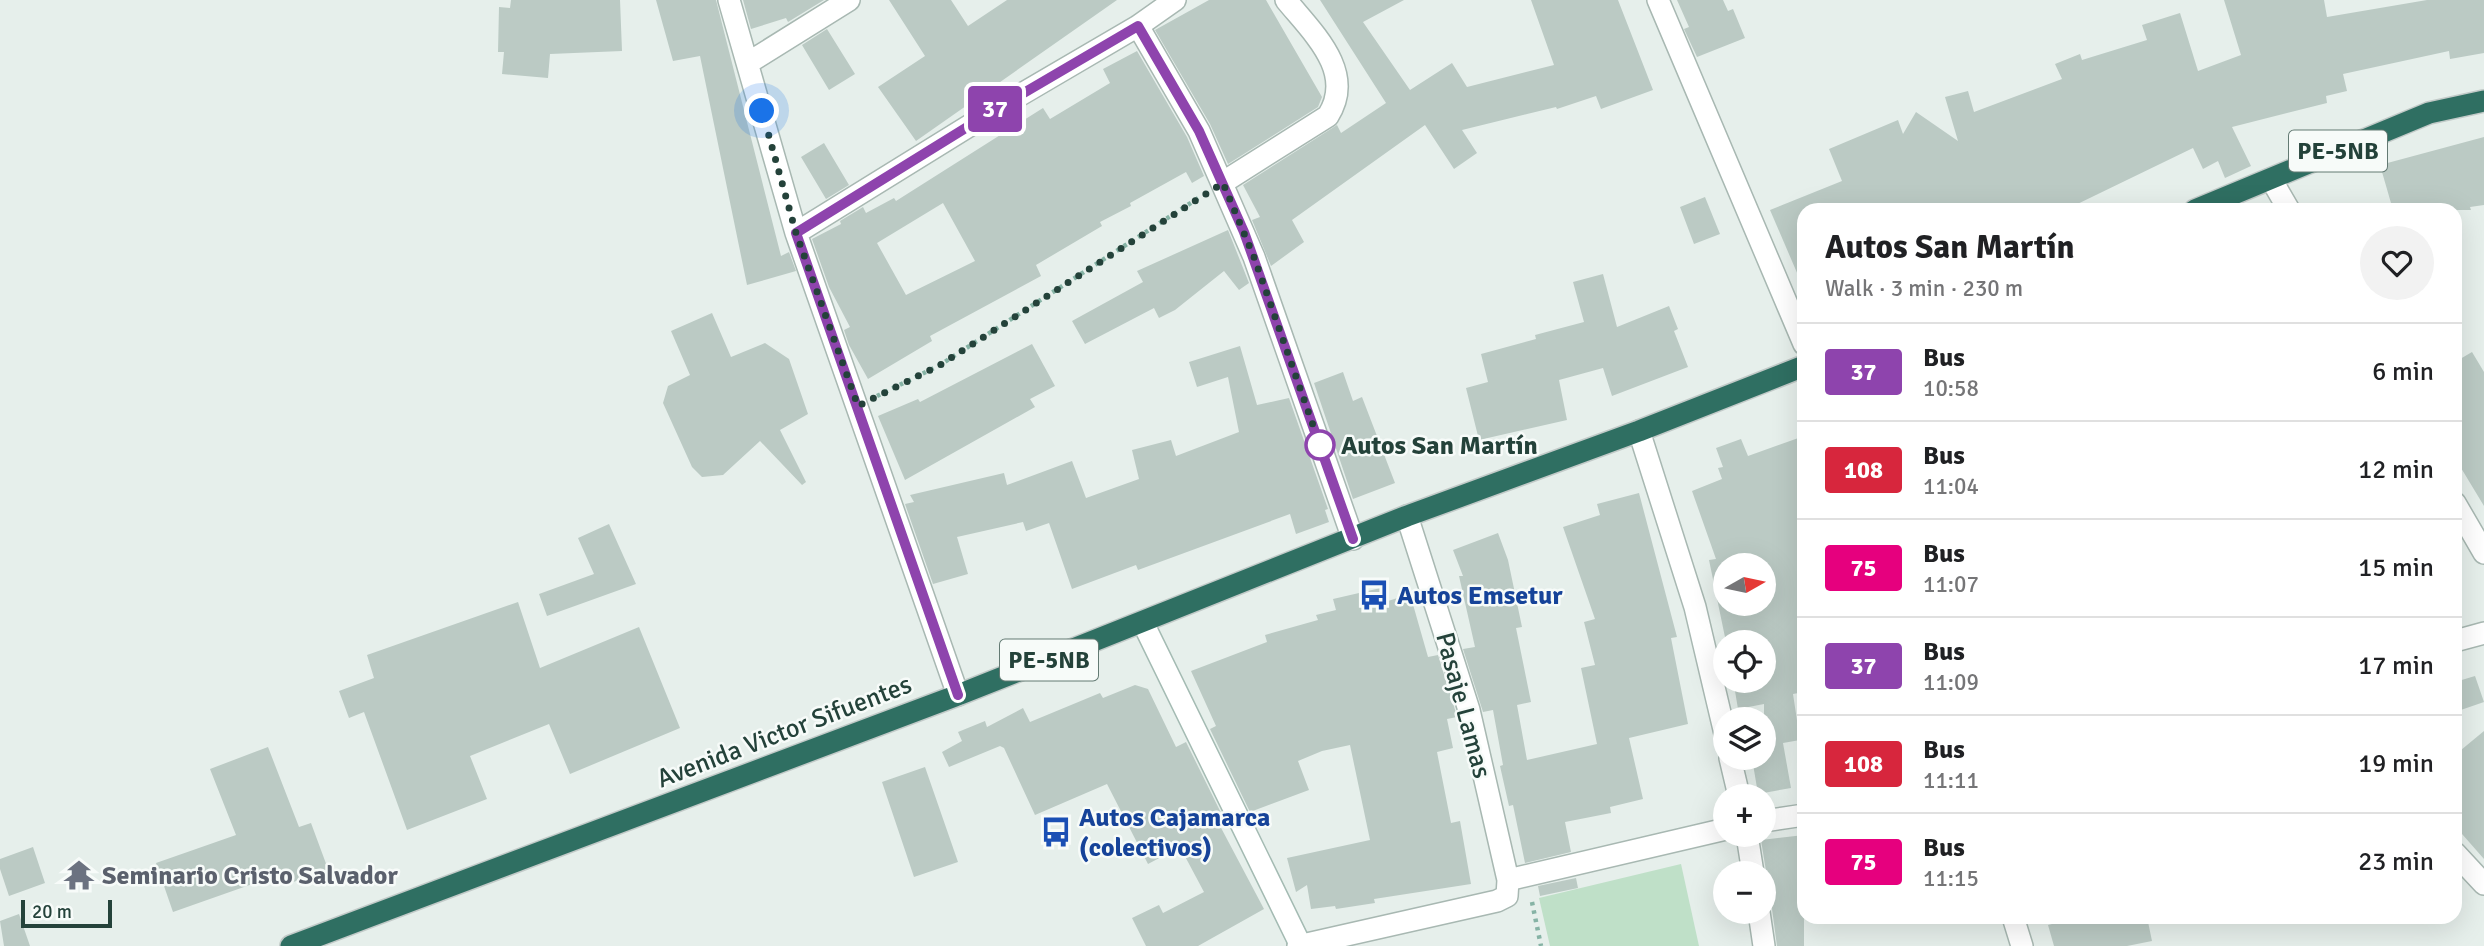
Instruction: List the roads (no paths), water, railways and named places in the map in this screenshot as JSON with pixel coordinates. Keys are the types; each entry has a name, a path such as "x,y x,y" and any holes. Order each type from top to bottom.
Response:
{"highway":[{"name":"PE-5NB","path":"2212,203 2429,113 2484,101"},
{"name":"Avenida Victor Sifuentes","path":"290,946 958,695 1407,516 1639,431 1797,369"}],"street":[{"path":"729,0 796,233 958,695"},
{"path":"748,62 849,0"},
{"path":"796,233 998,108 1138,26 1175,0"},
{"path":"1223,183 1328,116 1334,107 1339,84 1337,71 1321,42 1286,0"},
{"path":"1658,0 1797,328"},
{"path":"1138,26 1180,96 1223,183 1254,257 1353,539"},
{"path":"2271,179 2285,203"},
{"path":"1639,431 1695,607 1719,707"},
{"path":"2462,515 2484,553"},
{"name":"Pasaje Lamas","path":"1407,516 1469,710 1513,884"},
{"path":"1143,623 1300,946 1497,901 1513,884 1713,832"},
{"path":"2462,639 2484,633"},
{"path":"1776,819 1797,816"},
{"path":"2462,860 2484,884"},
{"path":"1761,924 1764,946"},
{"path":"2015,924 2022,946"}],"place":[{"name":"Autos San Martín","path":"1320,445"},
{"name":"Autos Emsetur","path":"1374,595"},
{"name":"Autos Cajamarca (colectivos)","path":"1056,832"},
{"name":"Seminario Cristo Salvador","path":"79,875"}]}
